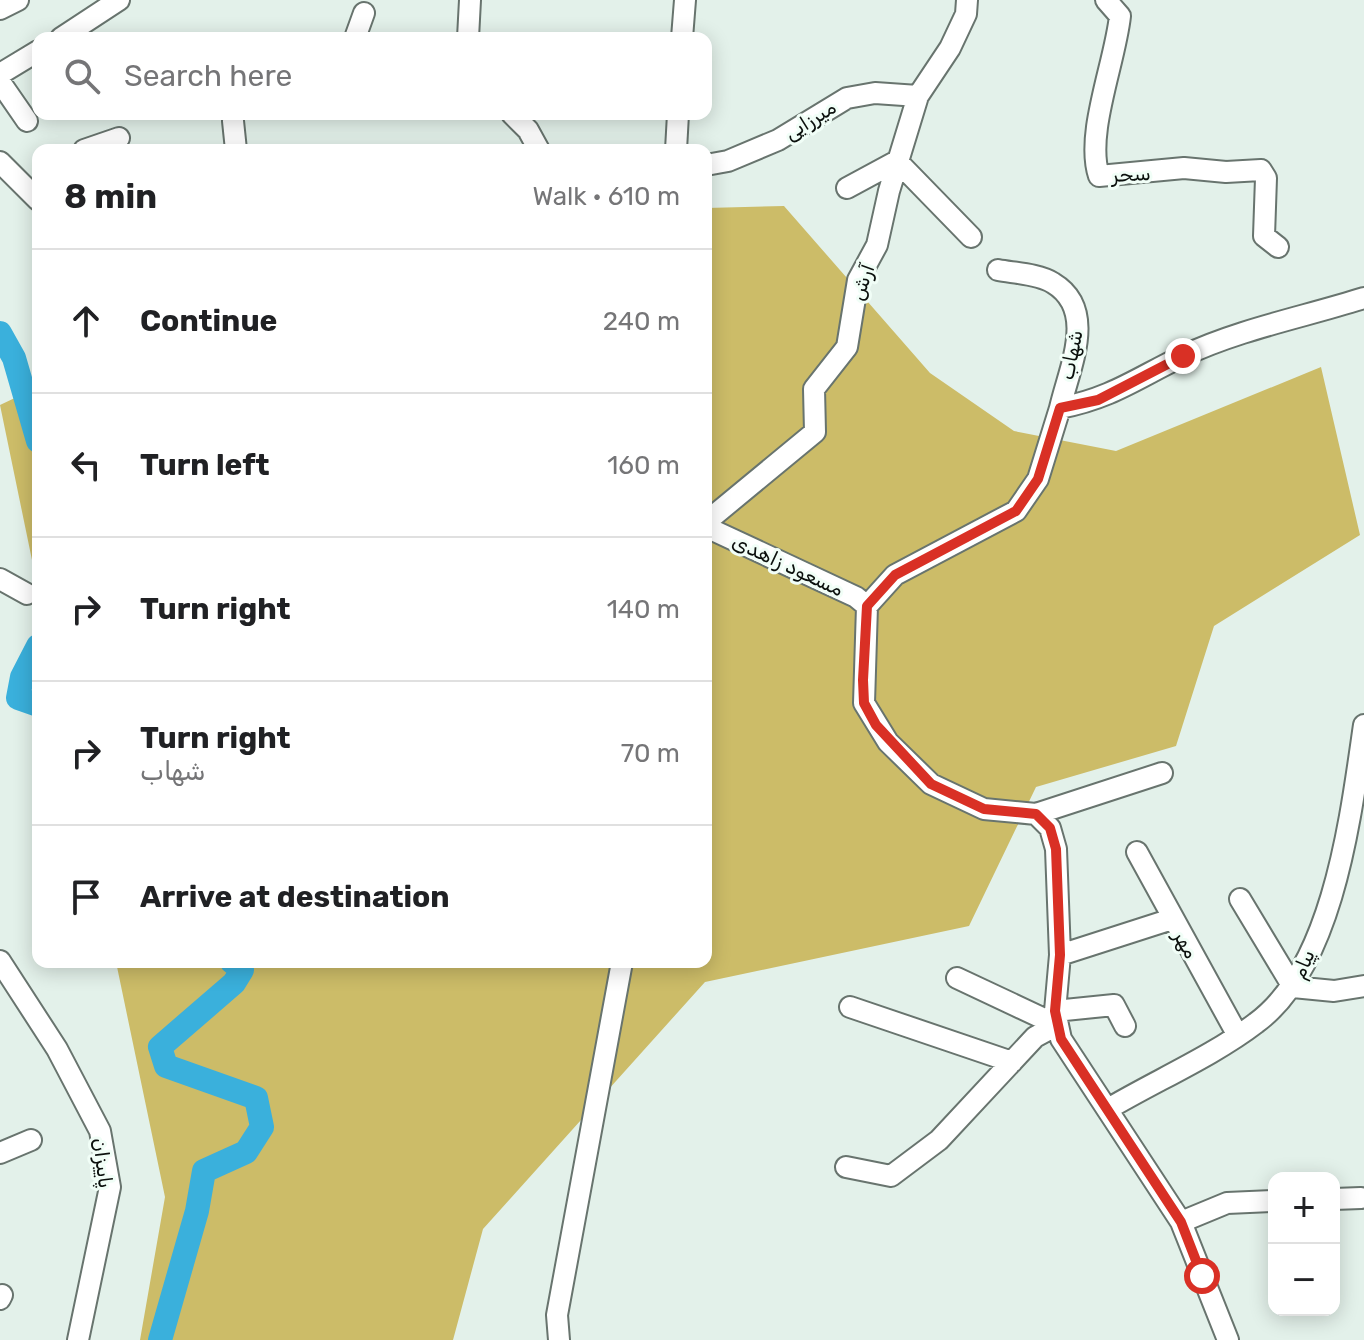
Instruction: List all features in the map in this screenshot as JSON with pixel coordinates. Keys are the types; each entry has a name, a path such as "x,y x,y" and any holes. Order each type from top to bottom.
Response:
{"street":[{"path":"0,9 18,0"},
{"path":"70,32 119,0"},
{"path":"468,32 470,0"},
{"path":"682,32 685,0"},
{"name":"آرش","path":"712,519 815,432 814,389 847,347 858,280 877,245 897,161 918,96 950,48 966,14 967,0"},
{"name":"سحر","path":"1106,0 1120,16 1116,54 1097,125 1093,157 1099,176 1184,168 1226,172 1261,170 1266,178 1264,236 1278,247"},
{"path":"357,32 364,13"},
{"path":"0,74 32,55"},
{"path":"0,82 27,121"},
{"name":"میرزایی","path":"712,164 728,161 778,140 847,98 875,93 918,96"},
{"path":"518,120 536,144"},
{"path":"676,144 678,120"},
{"path":"233,121 235,144"},
{"path":"102,144 119,138"},
{"path":"847,188 897,161 971,237"},
{"path":"0,162 32,187"},
{"name":"شهاب","path":"998,270 1052,282 1073,302 1079,333 1060,408 1098,400 1183,356 1229,338 1364,298"},
{"path":"1060,408 1038,479 1016,511 895,575 867,606 864,703 888,742 931,784 984,809 1036,814 1162,773"},
{"name":"مسعود زاهدی","path":"712,527 856,597 867,606"},
{"path":"0,579 27,594"},
{"name":"پیام","path":"1108,1109 1257,1023 1293,987 1346,848 1364,725"},
{"path":"1036,814 1050,828 1056,849 1060,955 1056,1018 1069,1054 1181,1222 1228,1340"},
{"name":"مهر","path":"1137,852 1237,1034"},
{"path":"1240,899 1293,987 1334,991 1364,986"},
{"path":"1060,955 1172,919"},
{"name":"پاییزان","path":"0,961 57,1049 100,1131 110,1187 78,1340"},
{"path":"559,1340 557,1315 621,968"},
{"path":"957,978 1056,1018"},
{"path":"846,1167 891,1176 939,1140 1056,1018 1114,1005 1125,1026"},
{"path":"850,1007 1012,1062"},
{"path":"0,1153 31,1140"},
{"path":"1340,1199 1361,1198"},
{"path":"1181,1222 1207,1208 1227,1203 1268,1201"}],"shaded area":[{"path":"784,206 930,373 1014,431 1116,451 1321,367 1360,535 1214,626 1176,746 1036,787 969,926 705,982 483,1229 453,1340 140,1340 165,1197 117,968 712,968 712,208"},
{"path":"32,390 32,560 0,405"}],"waterway":[{"path":"0,333 14,358 32,420"},
{"path":"32,658 22,677 18,698 32,703"},
{"path":"160,1340 197,1211 204,1171 246,1152 262,1127 256,1098 166,1066 160,1047 234,983 242,970 240,968"}],"route":[{"path":"1183,356 1098,400 1060,408 1038,479 1016,511 895,575 867,606 869,622 863,680 864,703 876,725 888,742 931,784 984,809 1036,814 1050,828 1056,849 1060,955 1055,1011 1061,1039 1181,1222 1202,1276"}]}
